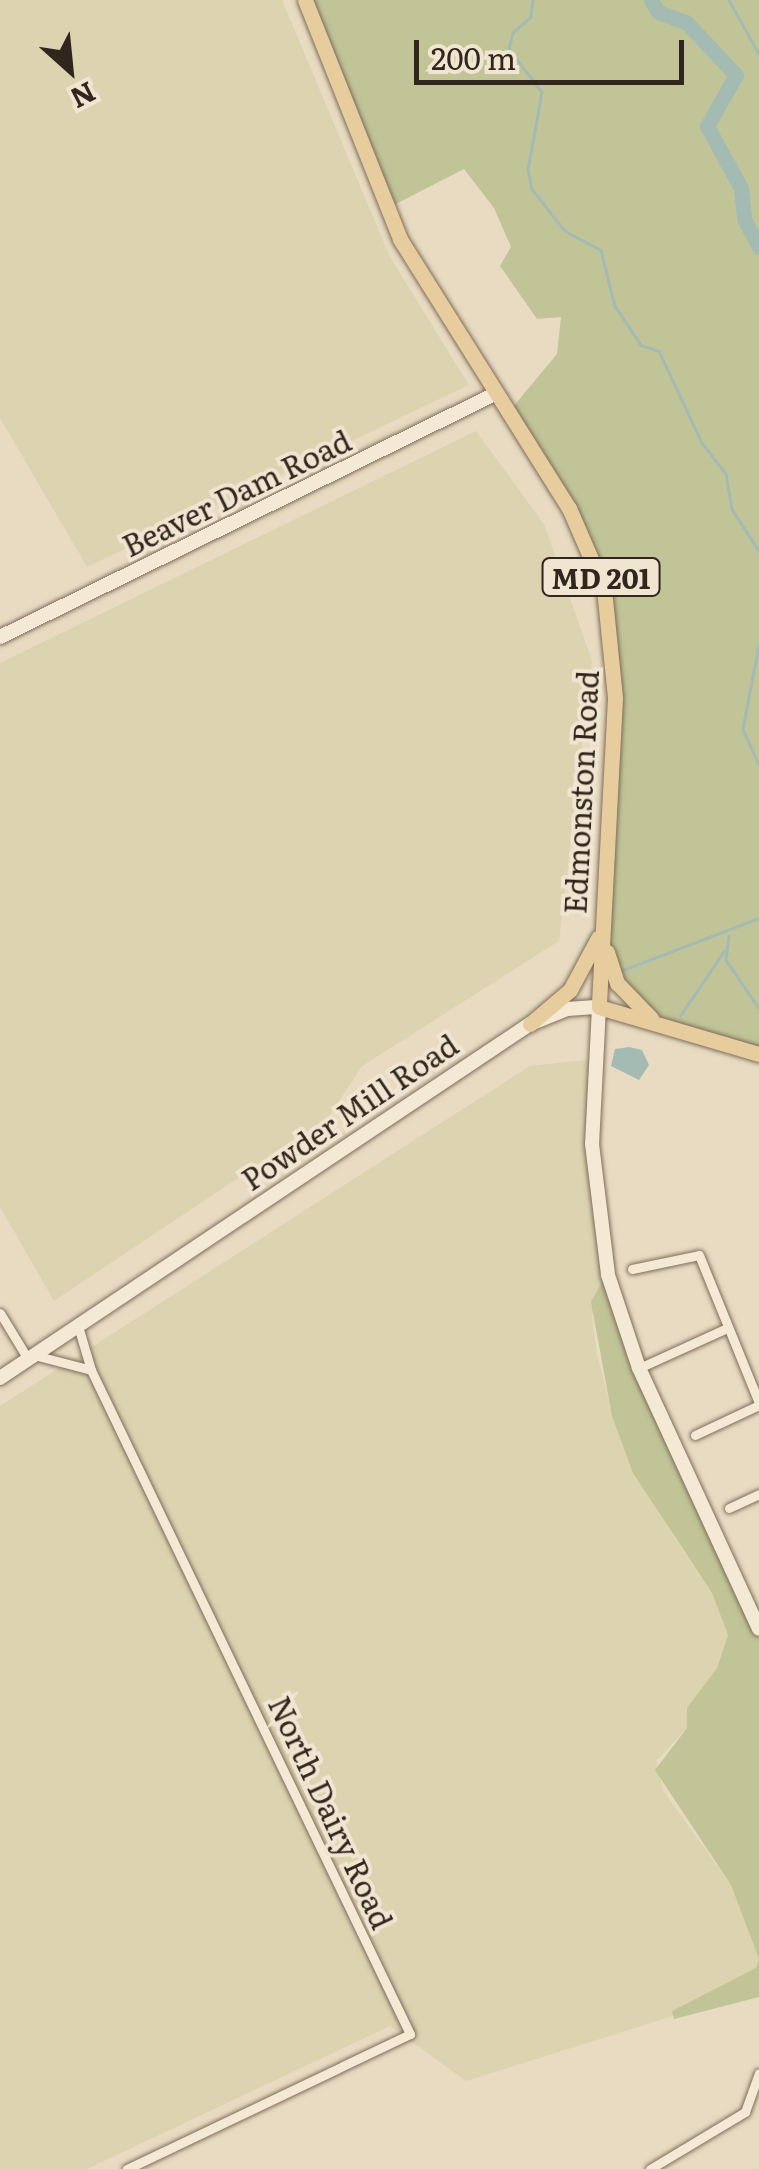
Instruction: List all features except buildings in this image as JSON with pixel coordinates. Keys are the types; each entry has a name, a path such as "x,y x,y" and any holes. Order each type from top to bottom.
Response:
{"main road":[{"name":"Edmonston Road","path":"305,0 400,239 569,508 608,607 615,698 599,1008 596,1208 612,1289 640,1368 759,1629"},
{"name":"Beaver Dam Road","path":"0,637 495,394"},
{"path":"602,930 617,983 658,1024"},
{"path":"530,1024 582,975 602,930"},
{"name":"Powder Mill Road","path":"0,1378 530,1024 567,1009 599,1008 759,1054"}],"street":[{"path":"632,1269 699,1255 759,1404 694,1435"},
{"path":"0,1314 31,1357 91,1370"},
{"name":"North Dairy Road","path":"78,1326 91,1370 410,2034 127,2169"},
{"path":"640,1368 726,1330"},
{"path":"728,1508 759,1494"},
{"path":"650,2169 745,2112 759,2072"}],"shaded area":[{"path":"0,0 282,0 390,257 469,385 87,567 0,418"},
{"path":"476,431 544,524 592,661 559,941 362,1066 328,1118 54,1301 0,1207 0,663"},
{"path":"596,1059 592,1144 608,1271 592,1316 597,1354 613,1417 672,1534 712,1593 728,1635 717,1668 687,1708 687,1728 656,1761 664,1792 731,1885 759,1959 756,1968 673,2016 466,2081 390,2026 87,2169 0,2169 0,1406 530,1066"}],"green space":[{"path":"305,0 759,0 759,1054 658,1024 625,994 602,930 615,698 599,573 508,413 557,354 561,317 537,319 500,266 511,247 494,208 464,169 388,208"},
{"path":"608,1271 620,1318 759,1629 759,1959 731,1885 655,1770 687,1728 687,1708 717,1668 728,1635 712,1593 633,1473 612,1416 591,1302"},
{"path":"759,1959 759,1997 674,2019 672,2011 756,1968"}],"water":[{"path":"615,1049 642,1050 649,1065 639,1080 611,1066"}],"waterway":[{"path":"533,0 531,17 513,33 509,49 542,92 528,170 532,189 565,231 601,250 615,306 641,345 659,351 702,443 726,474 732,509 759,551"},
{"path":"651,0 658,12 686,22 736,75 707,126 741,188 744,219 759,247"},
{"path":"729,0 759,54"},
{"path":"759,645 743,729 759,765"},
{"path":"620,971 759,918"},
{"path":"729,936 726,960 759,1008"},
{"path":"680,1016 724,951"}]}
